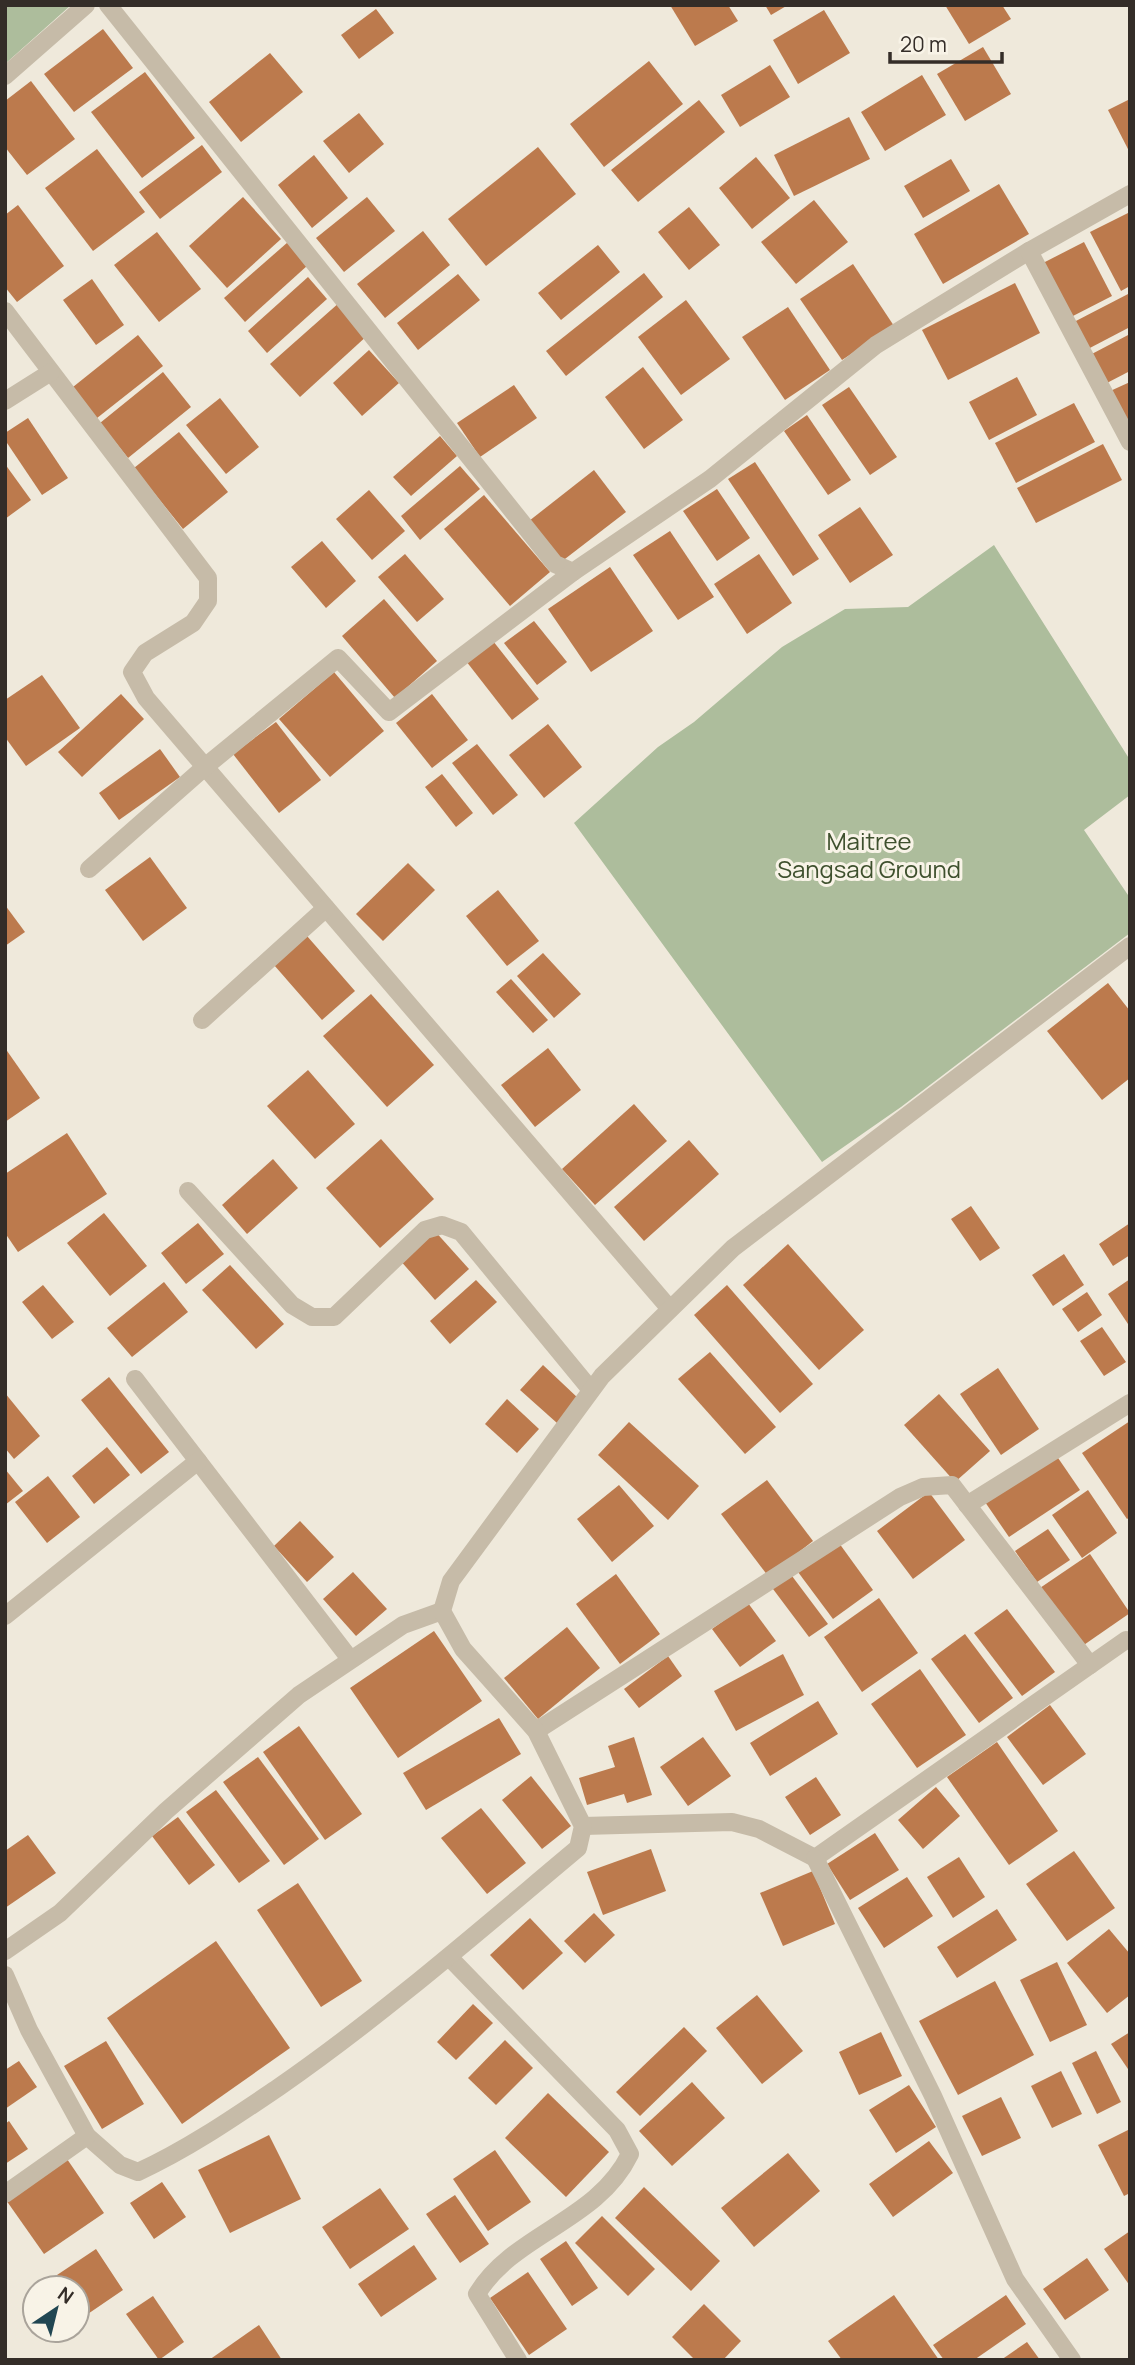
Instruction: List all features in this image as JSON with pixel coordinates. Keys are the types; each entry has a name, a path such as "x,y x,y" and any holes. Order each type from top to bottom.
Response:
{"street":[{"path":"5,76 86,5"},
{"path":"108,5 555,565 573,572"},
{"path":"89,869 206,766 338,658 389,712 573,572 710,480 876,345 1029,251 1130,194"},
{"path":"1029,251 1130,442"},
{"path":"5,311 208,578 208,601 193,623 145,653 132,672 146,698 670,1309"},
{"path":"5,401 51,372"},
{"path":"202,1020 326,908"},
{"path":"5,1975 30,2030 87,2136 120,2165 138,2172 168,2158 225,2124 334,2049 449,1957 578,1847 583,1826 536,1731 463,1650 442,1611 450,1581 591,1390 733,1248 1130,946"},
{"path":"188,1191 292,1305 312,1317 334,1317 425,1230 442,1225 461,1232 591,1390"},
{"path":"135,1379 350,1659"},
{"path":"967,1505 1130,1403"},
{"path":"5,1616 198,1461"},
{"path":"536,1731 900,1497 923,1487 952,1485 1090,1665"},
{"path":"5,1951 60,1913 166,1811 299,1695 403,1625 442,1611"},
{"path":"815,1858 1126,1640 1130,1641"},
{"path":"583,1826 732,1822 759,1829 815,1858 933,2096 1015,2279 1072,2360"},
{"path":"449,1957 617,2130 630,2154 619,2177 603,2195 490,2273 477,2294 518,2360"},
{"path":"5,2194 87,2136"}],"green space":[{"path":"5,5 71,5 5,64"},
{"name":"Maitree Sangsad Ground","path":"994,545 1130,760 1130,795 1084,830 1130,898 1130,933 901,1107 822,1162 574,823 658,747 694,722 782,647 845,609 908,607"}],"building":[{"path":"670,5 728,5 738,21 695,46"},
{"path":"765,5 788,5 771,15"},
{"path":"945,5 1002,5 1011,19 969,44"},
{"path":"376,9 394,33 359,59 341,35"},
{"path":"824,10 850,53 798,84 773,40"},
{"path":"103,29 133,68 74,112 44,74"},
{"path":"983,47 1011,94 965,121 937,74"},
{"path":"270,53 303,92 241,142 209,102"},
{"path":"649,61 683,104 604,167 570,124"},
{"path":"770,65 790,97 740,127 721,95"},
{"path":"145,72 195,138 142,178 91,112"},
{"path":"922,75 946,115 885,151 861,112"},
{"path":"31,81 75,139 27,175 5,147 5,101"},
{"path":"1130,99 1130,153 1108,110"},
{"path":"699,100 725,132 638,202 611,170"},
{"path":"359,113 384,144 349,173 323,141"},
{"path":"849,117 870,159 794,196 774,155"},
{"path":"202,145 222,172 160,219 139,192"},
{"path":"538,147 576,194 486,266 448,219"},
{"path":"97,149 145,212 93,251 45,188"},
{"path":"314,155 348,198 312,228 278,185"},
{"path":"756,157 790,198 752,229 719,188"},
{"path":"951,159 970,191 923,218 904,186"},
{"path":"999,184 1029,234 943,284 914,234"},
{"path":"243,197 281,239 227,288 189,246"},
{"path":"367,197 395,231 344,272 316,238"},
{"path":"814,200 848,242 796,284 761,242"},
{"path":"18,205 64,266 17,302 5,287 5,215"},
{"path":"689,207 720,245 689,270 658,232"},
{"path":"1130,212 1130,286 1121,291 1090,232"},
{"path":"423,231 450,265 385,318 357,284"},
{"path":"157,232 201,289 159,322 114,265"},
{"path":"288,242 308,265 245,322 224,298"},
{"path":"1084,242 1112,296 1071,317 1043,263"},
{"path":"598,245 620,272 561,320 538,293"},
{"path":"853,264 894,326 842,360 800,299"},
{"path":"644,273 663,297 566,376 546,351"},
{"path":"458,274 480,300 418,350 397,323"},
{"path":"308,277 327,299 267,353 248,331"},
{"path":"92,279 124,325 96,345 63,300"},
{"path":"1015,283 1040,333 948,380 922,330"},
{"path":"1130,293 1130,327 1086,350 1072,323"},
{"path":"686,300 730,359 681,395 638,337"},
{"path":"340,302 369,334 300,397 270,364"},
{"path":"788,307 830,370 785,400 742,337"},
{"path":"1130,334 1130,371 1103,385 1088,356"},
{"path":"138,335 163,366 92,422 68,391"},
{"path":"369,350 399,383 362,416 333,383"},
{"path":"643,367 683,420 644,449 605,397"},
{"path":"163,372 191,407 128,458 100,423"},
{"path":"1017,377 1037,415 989,440 969,402"},
{"path":"1130,382 1130,432 1108,392"},
{"path":"514,385 537,418 480,457 457,423"},
{"path":"849,387 897,457 870,475 822,405"},
{"path":"220,398 259,447 226,474 186,425"},
{"path":"1074,403 1095,442 1016,483 995,443"},
{"path":"807,415 851,480 828,495 784,431"},
{"path":"28,418 68,478 42,495 5,440 5,433"},
{"path":"179,432 228,492 183,529 134,468"},
{"path":"440,436 457,456 411,496 393,477"},
{"path":"1103,444 1122,480 1036,523 1017,488"},
{"path":"755,462 819,559 793,576 728,479"},
{"path":"5,464 31,500 5,519"},
{"path":"460,466 480,489 420,540 401,516"},
{"path":"594,470 626,512 561,562 529,521"},
{"path":"717,489 750,538 717,561 683,511"},
{"path":"369,490 405,531 372,560 336,519"},
{"path":"484,495 550,572 510,606 444,529"},
{"path":"860,507 893,555 850,583 818,535"},
{"path":"670,531 714,597 678,620 633,555"},
{"path":"322,541 356,581 326,608 291,567"},
{"path":"405,554 444,599 417,622 378,577"},
{"path":"759,554 792,603 747,634 714,584"},
{"path":"610,567 653,631 591,672 548,609"},
{"path":"384,599 437,661 395,698 342,636"},
{"path":"534,621 567,662 537,685 504,643"},
{"path":"493,641 539,699 512,720 466,661"},
{"path":"334,672 384,731 330,777 279,719"},
{"path":"42,675 80,728 26,766 5,737 5,700"},
{"path":"121,694 144,719 82,777 58,752"},
{"path":"432,694 468,740 432,768 396,723"},
{"path":"276,722 321,780 279,813 233,754"},
{"path":"548,724 582,767 544,798 509,755"},
{"path":"477,744 518,795 493,815 452,763"},
{"path":"160,749 180,777 119,820 99,793"},
{"path":"442,774 473,813 456,827 425,787"},
{"path":"150,857 187,908 143,941 105,890"},
{"path":"408,863 435,890 383,941 356,914"},
{"path":"498,890 539,941 507,966 466,916"},
{"path":"5,905 25,932 5,946"},
{"path":"307,936 355,991 322,1020 274,965"},
{"path":"543,953 581,994 554,1018 517,976"},
{"path":"511,979 548,1020 533,1033 496,992"},
{"path":"1108,983 1130,1011 1130,1078 1102,1100 1047,1031"},
{"path":"371,994 434,1065 387,1107 323,1036"},
{"path":"5,1048 40,1098 5,1122"},
{"path":"548,1048 581,1090 535,1127 501,1085"},
{"path":"308,1070 355,1124 315,1159 267,1106"},
{"path":"634,1104 667,1141 595,1205 562,1169"},
{"path":"67,1133 107,1194 18,1252 5,1233 5,1174"},
{"path":"381,1139 434,1199 380,1248 326,1188"},
{"path":"689,1140 719,1174 644,1241 614,1207"},
{"path":"273,1159 298,1188 247,1234 222,1205"},
{"path":"971,1206 1000,1248 980,1261 951,1219"},
{"path":"104,1213 147,1266 110,1296 67,1243"},
{"path":"198,1223 224,1254 186,1284 161,1253"},
{"path":"1130,1223 1130,1255 1113,1266 1099,1244"},
{"path":"433,1229 469,1269 435,1300 399,1259"},
{"path":"788,1244 864,1330 819,1370 743,1285"},
{"path":"1064,1254 1084,1285 1053,1306 1032,1275"},
{"path":"230,1265 284,1324 256,1349 202,1290"},
{"path":"1130,1279 1130,1327 1108,1294"},
{"path":"476,1280 497,1302 450,1344 430,1321"},
{"path":"164,1282 188,1312 132,1357 107,1328"},
{"path":"43,1285 74,1322 52,1339 22,1302"},
{"path":"727,1285 813,1384 780,1413 694,1315"},
{"path":"1087,1292 1102,1315 1078,1332 1062,1309"},
{"path":"1102,1327 1126,1362 1104,1376 1080,1341"},
{"path":"710,1352 776,1427 745,1454 678,1379"},
{"path":"543,1365 579,1399 557,1423 520,1390"},
{"path":"998,1368 1039,1429 1001,1455 960,1394"},
{"path":"109,1377 169,1452 141,1474 81,1400"},
{"path":"5,1393 40,1436 14,1459 5,1448"},
{"path":"939,1394 990,1451 955,1482 904,1425"},
{"path":"507,1399 539,1429 517,1453 485,1424"},
{"path":"1130,1421 1130,1517 1127,1519 1082,1453"},
{"path":"629,1422 699,1486 668,1520 598,1455"},
{"path":"107,1447 130,1475 94,1504 72,1476"},
{"path":"1056,1455 1080,1490 1009,1537 985,1502"},
{"path":"5,1469 23,1491 5,1505"},
{"path":"48,1476 80,1517 47,1543 15,1502"},
{"path":"767,1480 813,1541 768,1576 721,1514"},
{"path":"619,1485 654,1526 612,1562 577,1519"},
{"path":"1088,1490 1117,1533 1082,1558 1052,1515"},
{"path":"929,1492 965,1540 913,1579 877,1531"},
{"path":"300,1521 334,1557 307,1582 274,1546"},
{"path":"1048,1529 1070,1560 1037,1582 1015,1551"},
{"path":"839,1543 873,1590 833,1619 798,1572"},
{"path":"1090,1554 1130,1613 1078,1649 1037,1590"},
{"path":"353,1572 387,1609 356,1636 323,1599"},
{"path":"789,1572 828,1624 809,1637 770,1585"},
{"path":"616,1574 660,1634 620,1664 576,1604"},
{"path":"879,1598 918,1653 862,1692 824,1637"},
{"path":"748,1603 776,1641 740,1667 712,1629"},
{"path":"1007,1609 1055,1672 1022,1696 974,1633"},
{"path":"567,1627 600,1668 538,1719 504,1678"},
{"path":"434,1631 482,1701 398,1758 350,1688"},
{"path":"965,1634 1013,1698 979,1723 931,1659"},
{"path":"783,1654 804,1695 736,1731 714,1691"},
{"path":"668,1656 682,1676 639,1708 624,1689"},
{"path":"920,1669 966,1735 917,1768 871,1704"},
{"path":"818,1701 838,1734 770,1776 750,1743"},
{"path":"1050,1705 1086,1754 1043,1785 1007,1737"},
{"path":"499,1718 521,1754 426,1810 403,1773"},
{"path":"299,1726 362,1814 325,1840 263,1752"},
{"path":"634,1737 652,1795 627,1803 624,1794 587,1805 579,1778 615,1767 608,1746"},
{"path":"703,1737 731,1776 688,1806 660,1767"},
{"path":"997,1742 1058,1831 1009,1865 947,1777"},
{"path":"258,1757 319,1839 284,1865 223,1782"},
{"path":"531,1776 571,1826 542,1849 502,1800"},
{"path":"816,1777 841,1815 810,1835 785,1797"},
{"path":"936,1787 960,1816 923,1849 898,1820"},
{"path":"216,1790 270,1861 239,1883 186,1812"},
{"path":"481,1808 526,1863 487,1894 441,1838"},
{"path":"178,1817 215,1865 189,1885 152,1836"},
{"path":"875,1833 899,1870 850,1900 827,1864"},
{"path":"28,1835 56,1873 5,1908 5,1851"},
{"path":"651,1849 666,1891 603,1915 587,1872"},
{"path":"1074,1851 1115,1908 1067,1941 1026,1884"},
{"path":"959,1857 985,1897 953,1918 927,1877"},
{"path":"813,1871 835,1924 783,1946 760,1893"},
{"path":"907,1877 933,1916 884,1948 858,1908"},
{"path":"298,1883 362,1981 321,2007 257,1910"},
{"path":"997,1909 1017,1940 957,1978 937,1947"},
{"path":"594,1913 615,1935 585,1963 564,1941"},
{"path":"530,1918 563,1953 523,1990 490,1955"},
{"path":"1109,1929 1130,1954 1130,1995 1107,2013 1067,1963"},
{"path":"216,1941 290,2048 182,2124 107,2018"},
{"path":"1057,1962 1087,2025 1050,2042 1020,1980"},
{"path":"995,1981 1034,2055 958,2095 919,2021"},
{"path":"757,1995 803,2051 762,2084 716,2028"},
{"path":"473,2004 493,2023 456,2060 437,2042"},
{"path":"684,2027 707,2051 640,2116 616,2092"},
{"path":"881,2032 902,2076 859,2095 839,2052"},
{"path":"1130,2032 1130,2072 1111,2044"},
{"path":"505,2040 533,2068 496,2105 468,2078"},
{"path":"106,2041 144,2104 102,2129 64,2066"},
{"path":"1096,2051 1121,2102 1097,2114 1072,2063"},
{"path":"19,2061 37,2087 5,2109 5,2070"},
{"path":"1061,2071 1082,2114 1052,2128 1031,2086"},
{"path":"692,2082 725,2118 672,2166 639,2131"},
{"path":"909,2085 936,2127 896,2153 869,2110"},
{"path":"548,2093 609,2152 566,2197 505,2138"},
{"path":"1001,2097 1021,2138 982,2156 962,2116"},
{"path":"9,2121 28,2149 5,2164 5,2124"},
{"path":"1130,2129 1130,2193 1124,2196 1098,2145"},
{"path":"269,2135 301,2199 230,2233 198,2170"},
{"path":"929,2141 953,2173 893,2217 869,2184"},
{"path":"495,2150 531,2202 488,2231 453,2179"},
{"path":"788,2153 820,2191 754,2247 721,2208"},
{"path":"67,2159 104,2213 44,2254 6,2200"},
{"path":"162,2182 186,2217 154,2239 130,2203"},
{"path":"644,2187 720,2261 691,2291 615,2218"},
{"path":"380,2188 409,2229 350,2269 322,2227"},
{"path":"455,2195 489,2244 460,2263 426,2214"},
{"path":"602,2216 655,2269 628,2296 575,2243"},
{"path":"1130,2231 1130,2286 1104,2249"},
{"path":"566,2241 598,2288 572,2306 540,2259"},
{"path":"414,2245 437,2279 381,2317 358,2284"},
{"path":"96,2249 123,2290 91,2312 91,2274 58,2274"},
{"path":"1087,2258 1109,2290 1065,2320 1043,2289"},
{"path":"528,2272 567,2329 529,2355 490,2298"},
{"path":"894,2295 939,2360 842,2360 828,2341"},
{"path":"1006,2295 1026,2324 974,2360 944,2360 933,2345"},
{"path":"153,2296 184,2342 159,2360 126,2314"},
{"path":"704,2304 741,2341 723,2360 695,2360 672,2337"},
{"path":"259,2325 282,2360 209,2360"},
{"path":"1027,2342 1040,2360 1001,2360"}]}
